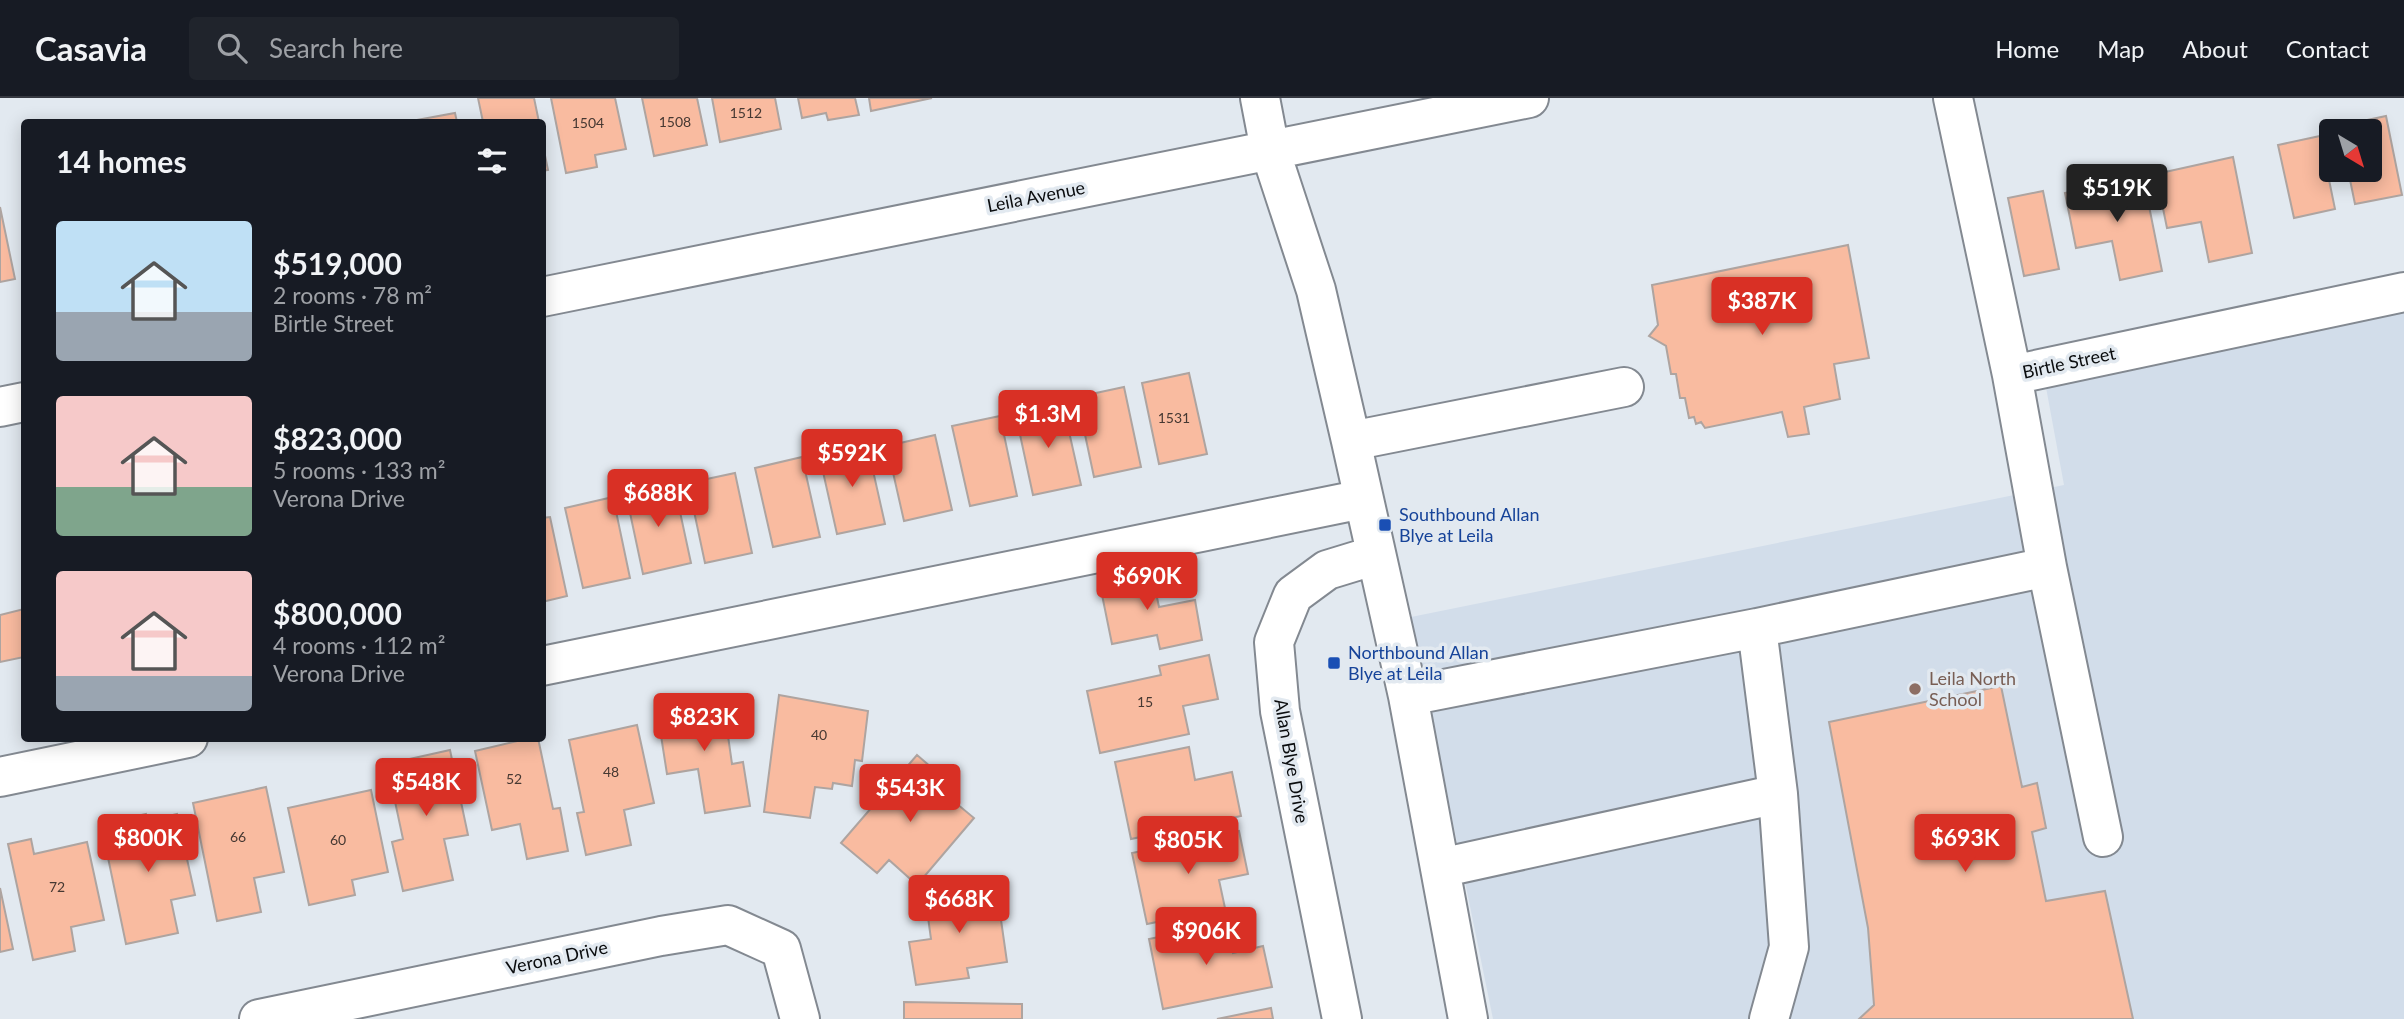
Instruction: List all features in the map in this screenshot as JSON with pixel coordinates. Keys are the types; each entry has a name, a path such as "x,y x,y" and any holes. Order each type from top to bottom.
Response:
{"street":[{"path":"1260,98 1270,150 1317,290 1408,696 1468,1019"},
{"name":"Leila Avenue","path":"546,296 1529,98"},
{"name":"Birtle Street","path":"1952,98 2012,375 2404,292"},
{"path":"2012,375 2047,567 2103,837"},
{"path":"1351,441 1624,387"},
{"path":"0,407 21,403"},
{"path":"546,665 1363,499"},
{"name":"Allan Blye Drive","path":"1342,1019 1280,711 1275,642 1293,596 1326,570 1376,555"},
{"path":"1408,696 1757,628 2047,567"},
{"path":"1757,628 1778,794 1789,947 1769,1019"},
{"path":"0,777 169,742"},
{"path":"1440,868 1778,794"},
{"name":"Verona Drive","path":"259,1019 662,936 728,925 781,949 800,1019"}],"shaded area":[{"name":"Leila North School","path":"2404,307 2404,1019 1493,1019 1411,617 2064,485 2045,382"}],"building":[{"path":"478,98 534,98 538,119 482,119"},
{"path":"551,98 615,98 626,149 595,155 597,167 566,173"},
{"path":"642,98 697,98 707,145 654,156"},
{"path":"712,98 775,98 781,129 720,142"},
{"path":"798,98 855,98 859,115 828,120 826,113 802,118"},
{"path":"869,98 932,98 871,111"},
{"path":"455,113 456,119 422,119"},
{"path":"2386,116 2402,195 2355,204 2350,182 2382,182 2382,119 2372,119"},
{"path":"2319,136 2319,182 2329,182 2335,209 2294,218 2278,145"},
{"path":"2233,157 2252,253 2209,262 2201,222 2167,228 2156,174"},
{"path":"2143,176 2162,271 2120,280 2112,241 2076,248 2065,193"},
{"path":"2043,191 2059,269 2024,276 2008,198"},
{"path":"0,207 15,279 0,282"},
{"path":"1848,245 1869,358 1834,364 1840,399 1804,407 1809,434 1788,437 1782,412 1705,428 1701,422 1696,424 1694,417 1689,418 1685,398 1680,398 1676,374 1671,374 1666,346 1649,336 1658,325 1652,285"},
{"path":"1189,373 1207,454 1159,464 1142,383"},
{"path":"1124,387 1141,467 1094,477 1077,397"},
{"path":"1063,405 1081,485 1033,495 1016,416"},
{"path":"1000,416 1017,496 970,506 952,426"},
{"path":"935,435 952,510 904,521 887,446"},
{"path":"867,444 885,524 837,534 819,454"},
{"path":"802,457 820,537 773,547 755,468"},
{"path":"735,473 752,553 705,563 688,483"},
{"path":"674,484 691,563 643,574 626,494"},
{"path":"613,497 630,578 583,588 565,508"},
{"path":"550,517 567,596 546,601 546,518"},
{"path":"1151,569 1159,607 1195,600 1202,640 1160,649 1157,635 1112,644 1099,580"},
{"path":"21,610 21,658 0,662 0,615"},
{"path":"1209,655 1218,699 1183,706 1189,734 1100,753 1087,691 1161,675 1159,666"},
{"path":"2001,686 2022,787 2037,783 2046,828 2032,832 2046,901 2105,891 2133,1019 1859,1019 1874,1005 1868,928 1829,722"},
{"path":"779,695 868,711 862,761 855,760 852,786 833,783 832,789 815,787 810,818 764,812"},
{"path":"723,701 732,764 743,762 750,806 705,813 698,769 667,774 657,710"},
{"path":"637,725 654,803 624,810 631,845 586,855 577,813 584,812 569,740"},
{"path":"513,742 539,742 553,809 560,808 568,851 527,859 520,824 492,830 475,751"},
{"path":"1189,747 1195,780 1232,772 1241,816 1131,839 1115,762"},
{"path":"450,750 468,835 444,839 453,880 403,891 392,842 403,839 387,764"},
{"path":"917,755 953,786 945,794 974,818 917,885 889,860 877,873 841,843"},
{"path":"266,787 284,872 254,878 261,912 217,921 193,803"},
{"path":"371,790 388,872 352,880 355,895 309,905 288,808"},
{"path":"146,814 148,821 177,814 195,895 171,900 178,933 126,944 101,824"},
{"path":"1239,831 1248,874 1219,880 1225,908 1147,924 1132,853"},
{"path":"31,839 34,854 87,842 104,920 71,927 75,951 33,960 8,844"},
{"path":"996,885 1007,962 967,968 969,978 916,985 909,942 931,939 925,895"},
{"path":"0,888 13,949 0,952"},
{"path":"1226,923 1233,953 1263,946 1272,987 1163,1009 1149,939"},
{"path":"904,1002 1022,1004 1022,1019 904,1019"},
{"path":"1271,1008 1273,1019 1217,1019"}],"place":[{"name":"Southbound Allan Blye at Leila","path":"1385,525"},
{"name":"Northbound Allan Blye at Leila","path":"1334,663"},
{"name":"Leila North School","path":"1915,689"}]}
